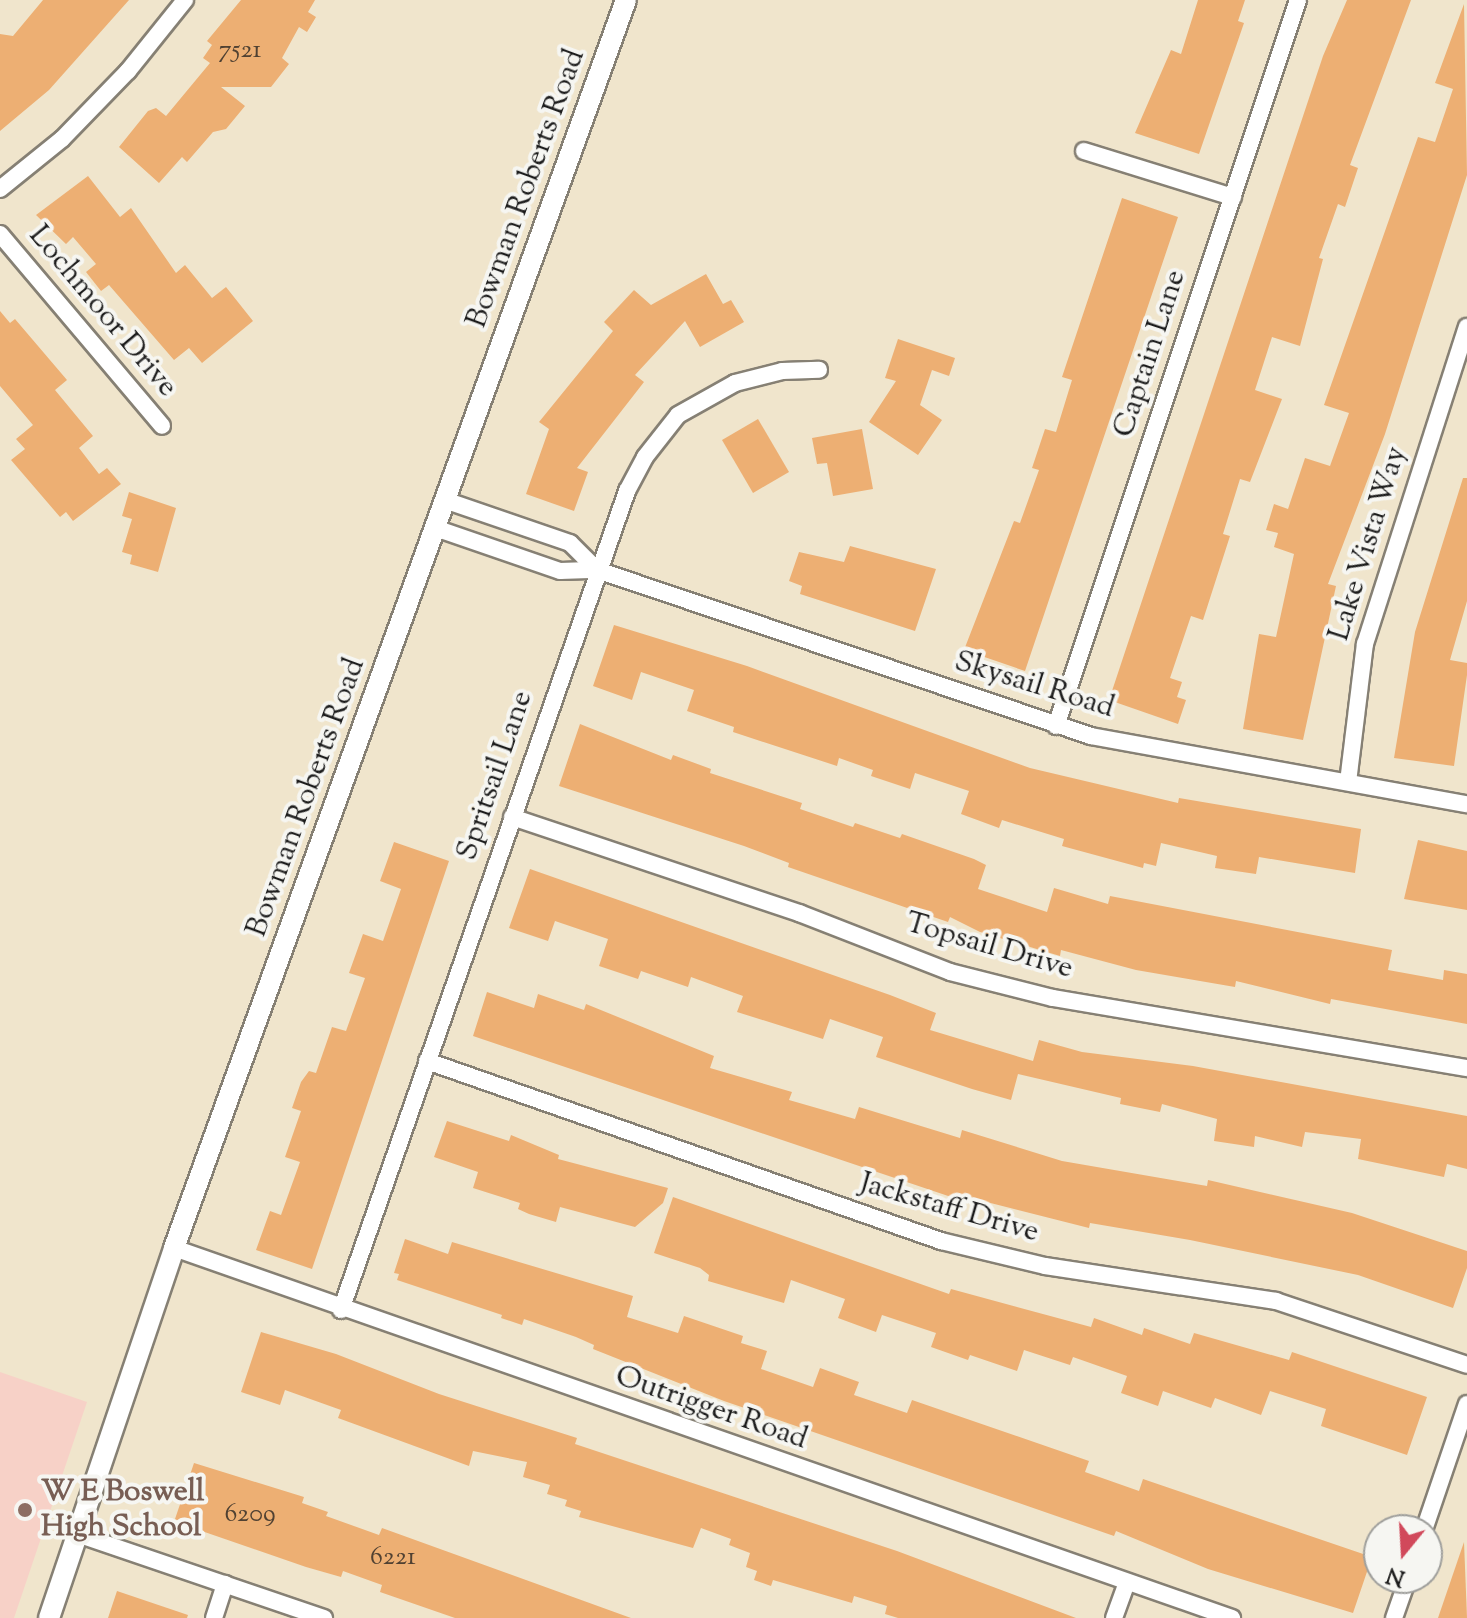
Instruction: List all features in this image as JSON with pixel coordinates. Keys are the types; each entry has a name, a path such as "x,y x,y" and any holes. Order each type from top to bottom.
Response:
{"street":[{"path":"0,189 62,139 128,71 185,0"},
{"name":"Bowman Roberts Road","path":"49,1618 174,1248 438,529 626,0"},
{"name":"Captain Lane","path":"1056,726 1298,0"},
{"path":"1084,151 1233,197"},
{"name":"Lochmoor Drive","path":"0,234 162,426"},
{"name":"Lake Vista Way","path":"1348,782 1365,644 1467,327"},
{"name":"Spritsail Lane","path":"341,1310 597,570 633,480 678,415 735,383 782,371 819,370"},
{"name":"Skysail Road","path":"447,501 570,543 597,570"},
{"name":"Skysail Road","path":"438,529 560,571 597,570 1056,726 1129,745 1467,804"},
{"name":"Topsail Drive","path":"512,817 799,913 950,972 1053,998 1467,1068"},
{"name":"Jackstaff Drive","path":"427,1061 941,1241 1045,1266 1276,1301 1467,1365"},
{"name":"Outrigger Road","path":"174,1248 341,1310 1232,1618"},
{"path":"1429,1514 1467,1404"},
{"path":"77,1534 324,1618"},
{"path":"1114,1618 1127,1582"},
{"path":"214,1618 225,1584"},
{"path":"1394,1618 1402,1594"}],"shaded area":[{"name":"W E Boswell High School","path":"0,1372 87,1402 14,1618 0,1618"}],"building":[{"path":"43,0 129,0 49,90 0,131 0,34 13,36"},
{"path":"241,0 315,0 308,12 316,17 307,32 299,27 282,58 289,64 271,87 221,87 245,106 226,129 213,132 187,162 182,157 159,183 119,147 148,111 156,108 166,116 210,63 203,58 212,45 207,41"},
{"path":"1198,0 1245,0 1238,21 1244,23 1199,154 1135,133 1171,50 1181,54"},
{"path":"1347,0 1411,0 1350,165 1358,168 1345,207 1338,204 1319,258 1323,259 1300,346 1272,337 1255,390 1282,399 1250,482 1240,479 1223,534 1230,536 1203,620 1191,616 1170,678 1182,682 1177,697 1186,700 1178,724 1109,700 1323,56"},
{"path":"1464,4 1467,175 1385,434 1328,584 1336,586 1303,740 1243,729 1259,634 1276,637 1294,554 1274,547 1278,533 1266,530 1274,504 1288,509 1305,458 1330,466 1349,413 1324,405 1418,137 1435,142 1453,89 1435,83"},
{"path":"88,176 120,217 131,208 176,273 185,265 212,298 226,287 253,321 202,363 189,348 174,360 109,285 101,291 86,272 96,264 73,237 66,244 36,215"},
{"path":"1122,198 1178,217 1025,671 964,650 1014,521 1020,523 1039,470 1032,468 1045,429 1056,432 1072,380 1062,377"},
{"path":"706,274 723,304 731,300 744,322 700,347 685,321 635,375 644,382 577,468 588,472 574,511 526,494 549,429 539,422 613,331 604,322 634,290 651,305"},
{"path":"0,311 10,323 15,319 67,380 55,390 93,436 79,448 99,474 107,468 121,484 73,521 66,512 60,517 11,460 25,449 16,439 33,425 0,386"},
{"path":"898,339 955,358 949,376 932,370 920,405 942,420 918,455 869,422 896,381 885,378"},
{"path":"758,419 789,472 753,493 722,440"},
{"path":"862,429 873,489 833,496 827,463 817,464 812,438"},
{"path":"1463,478 1467,478 1467,601 1450,660 1467,663 1467,675 1454,766 1394,758 1415,632"},
{"path":"129,492 176,508 158,572 130,564 132,555 122,552 132,519 122,516"},
{"path":"850,546 936,569 915,631 800,594 802,586 789,581 799,552 844,562"},
{"path":"614,625 747,666 1030,768 1178,803 1179,798 1361,829 1355,873 1259,857 1256,874 1215,868 1217,856 1161,843 1156,866 1144,863 1143,868 1062,846 1064,839 1002,820 999,828 961,814 969,791 915,773 910,789 871,776 873,770 839,758 837,766 733,732 734,727 687,711 694,690 641,672 632,700 593,686"},
{"path":"580,724 671,760 673,755 711,769 710,773 802,803 800,809 853,827 855,823 900,838 902,834 974,859 986,865 978,889 1047,912 1054,888 1108,904 1110,896 1392,950 1388,970 1443,980 1444,970 1467,974 1467,1024 1331,999 1330,1004 1236,981 1235,987 1136,970 1061,950 1060,956 980,932 950,917 948,922 788,867 789,863 744,846 559,786"},
{"path":"1418,840 1467,851 1467,910 1404,899"},
{"path":"394,842 449,861 312,1269 256,1250 270,1211 281,1215 300,1162 285,1157 301,1111 292,1108 301,1082 309,1071 316,1073 332,1027 346,1031 365,978 349,973 363,934 383,941 401,889 380,881"},
{"path":"530,869 890,995 936,1013 930,1030 1033,1061 1039,1040 1082,1052 1193,1066 1467,1116 1467,1169 1447,1164 1444,1177 1358,1159 1361,1139 1305,1132 1302,1147 1255,1136 1254,1147 1214,1141 1217,1119 1162,1104 1160,1112 1120,1104 1121,1098 1018,1074 1011,1100 972,1089 876,1057 883,1037 830,1019 823,1039 737,1012 743,996 691,977 688,987 641,971 638,979 599,966 608,939 555,921 548,941 509,928"},
{"path":"487,992 534,1008 538,994 584,1010 586,1004 714,1056 710,1068 792,1092 789,1100 855,1119 859,1107 960,1138 962,1130 1062,1161 1207,1186 1208,1180 1352,1213 1467,1251 1467,1268 1453,1308 1358,1275 1190,1240 1090,1223 1089,1228 967,1197 966,1202 473,1036"},
{"path":"447,1121 509,1141 511,1135 559,1155 558,1159 668,1188 663,1203 635,1227 560,1207 556,1222 529,1214 518,1209 520,1203 473,1188 478,1172 434,1157"},
{"path":"673,1197 949,1294 951,1289 1091,1327 1094,1318 1142,1335 1144,1328 1190,1344 1194,1333 1289,1360 1292,1352 1427,1397 1407,1455 1321,1426 1326,1409 1270,1391 1261,1415 1215,1398 1211,1408 1163,1391 1158,1406 1121,1393 1127,1376 1073,1357 1070,1365 1024,1350 1017,1371 970,1355 968,1360 931,1347 936,1333 882,1315 876,1332 838,1318 845,1299 791,1280 784,1303 708,1281 709,1275 700,1268 654,1253"},
{"path":"405,1239 448,1254 452,1242 633,1296 627,1317 678,1333 684,1316 743,1336 741,1343 767,1351 761,1369 813,1387 820,1368 859,1382 854,1395 907,1413 912,1400 1089,1461 1085,1472 1139,1491 1143,1479 1363,1554 1363,1584 1353,1613 1208,1569 1116,1531 1114,1536 724,1401 593,1349 594,1345 576,1337 524,1319 522,1325 501,1318 502,1315 397,1280 399,1274 394,1273"},
{"path":"261,1332 336,1354 439,1394 577,1438 575,1444 897,1551 1076,1618 898,1618 885,1614 887,1606 854,1596 852,1603 773,1580 771,1586 754,1580 757,1571 746,1567 750,1553 729,1545 731,1539 701,1528 693,1548 579,1517 581,1511 565,1506 567,1500 547,1494 550,1485 523,1477 527,1462 473,1451 469,1466 338,1418 341,1410 285,1390 280,1405 241,1392"},
{"path":"194,1463 304,1497 302,1503 328,1512 326,1516 379,1535 382,1528 631,1618 455,1618 380,1592 382,1585 343,1571 341,1577 306,1567 193,1528 175,1519"},
{"path":"1464,1542 1467,1618 1438,1618"},
{"path":"117,1591 188,1615 187,1618 108,1618"}],"place":[{"name":"W E Boswell High School","path":"25,1510"}]}
